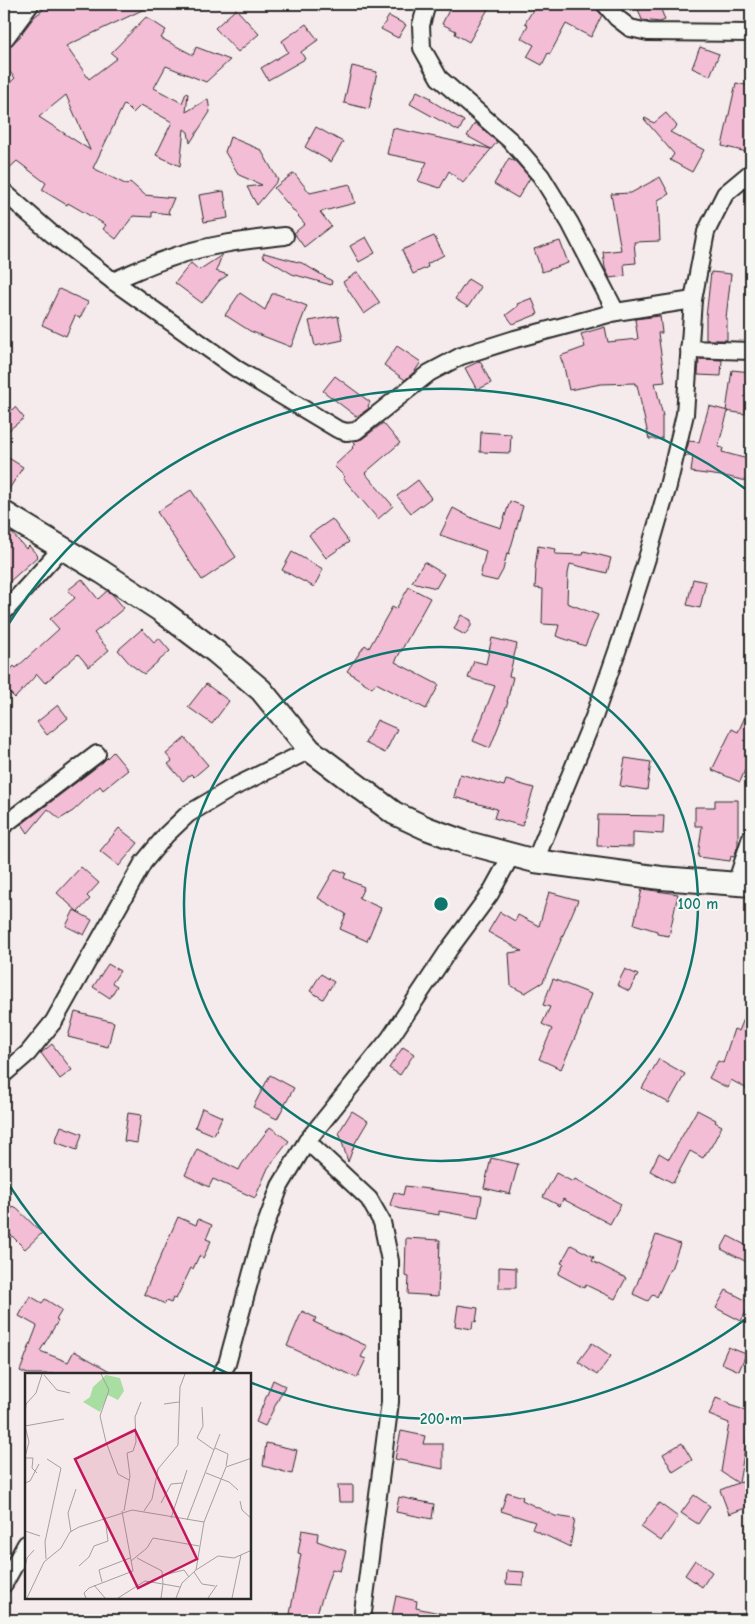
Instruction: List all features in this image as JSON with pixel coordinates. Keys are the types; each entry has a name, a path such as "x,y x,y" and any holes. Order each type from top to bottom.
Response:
{"street":[{"path":"4,35 27,4"},
{"path":"427,4 421,25 422,48 439,78 511,141 541,176 570,223 616,312"},
{"path":"605,4 617,18 630,28 648,32 751,33"},
{"path":"535,861 594,717 622,640 668,486 685,414 693,300 706,232 725,194 751,174"},
{"path":"4,192 52,234 113,282 236,369 337,429 346,432 356,431 429,373 461,356 616,312 693,300"},
{"path":"113,282 166,259 204,248 285,236"},
{"path":"689,348 751,351"},
{"path":"4,513 163,612 216,652 261,690 310,750 394,813 426,828 464,842 535,861 661,878 744,884 751,837"},
{"path":"4,612 62,548"},
{"path":"4,1074 28,1053 54,1021 143,863 166,835 188,814 232,788 310,750"},
{"path":"4,825 97,754"},
{"path":"222,1373 226,1364 262,1235 280,1186 307,1141 390,1038 450,948 490,894 512,854"},
{"path":"307,1141 369,1199 382,1222 390,1261 390,1402 362,1620"},
{"path":"4,1584 25,1546"}],"building":[{"path":"40,4 155,4 66,46 89,79 117,58 111,53 146,17 166,30 161,38 193,55 196,47 230,60 206,82 166,66 154,88 182,103 186,93 188,94 186,112 208,99 210,112 190,143 188,132 184,129 180,166 156,155 172,122 141,105 133,113 124,104 93,168 127,185 130,182 145,195 174,198 168,212 170,214 152,212 152,217 133,216 116,239 103,229 106,225 42,190 46,183 17,161 4,173 4,88 15,78 4,65 4,51 23,34 34,17 43,10","holes":["66,95 90,150 39,117"]},
{"path":"452,4 491,4 469,42 455,34 456,31 442,24"},
{"path":"547,4 595,4 597,10 602,15 591,37 566,24 542,65 527,57 534,45 521,38 528,25 525,23 536,5 543,9"},
{"path":"659,4 665,20 660,22 642,20 638,9"},
{"path":"236,9 259,34 238,52 215,28"},
{"path":"389,16 406,25 398,38 381,29"},
{"path":"306,24 318,40 301,52 305,59 268,80 261,68 288,52 282,41"},
{"path":"700,47 719,54 710,76 692,68"},
{"path":"352,66 377,72 369,109 344,103"},
{"path":"736,83 751,86 751,153 722,146"},
{"path":"417,91 431,98 430,100 464,121 459,131 410,104"},
{"path":"666,113 677,126 670,132 704,150 692,172 670,160 674,154 644,119 654,123"},
{"path":"475,123 497,142 463,183 449,171 440,188 418,181 427,162 387,154 393,128 491,149 467,136"},
{"path":"316,127 343,142 331,162 305,147"},
{"path":"230,137 261,150 278,180 257,205 247,187 262,185 239,175 225,152"},
{"path":"509,158 516,162 530,178 518,198 494,184"},
{"path":"294,173 310,193 350,184 355,203 320,212 331,226 304,247 294,233 305,224 274,188"},
{"path":"660,177 669,194 658,200 660,241 634,242 636,263 624,264 625,276 610,278 605,268 603,252 621,250 611,194 631,193"},
{"path":"224,191 228,218 204,222 199,195"},
{"path":"434,236 444,255 427,264 428,267 413,274 402,250"},
{"path":"366,237 375,253 359,262 350,246"},
{"path":"560,241 568,263 542,272 534,249"},
{"path":"264,253 302,263 332,281 331,285 292,274 262,256"},
{"path":"222,255 216,271 228,275 219,281 202,303 175,283 191,263 199,270"},
{"path":"358,272 380,303 364,314 343,282"},
{"path":"711,272 731,274 726,318 727,340 706,340 706,317"},
{"path":"468,279 481,287 468,307 455,299"},
{"path":"59,289 88,302 80,318 75,316 66,336 42,325"},
{"path":"240,293 265,310 272,294 277,294 307,306 291,347 250,331 225,315"},
{"path":"532,298 538,314 513,324 506,315 518,306 517,304"},
{"path":"338,316 343,340 315,346 309,321"},
{"path":"660,316 662,333 658,333 665,382 655,383 663,416 662,439 649,439 635,383 601,384 569,390 560,356 585,347 581,334 605,327 608,342 638,339 635,319"},
{"path":"397,346 421,362 405,380 384,365"},
{"path":"699,359 722,360 721,376 698,375"},
{"path":"480,361 491,383 477,390 465,368"},
{"path":"732,370 751,372 745,414 726,411"},
{"path":"335,376 370,402 369,408 357,417 323,391"},
{"path":"709,406 728,411 718,447 723,448 722,452 751,460 751,482 691,472 693,456 685,456 689,441 699,442"},
{"path":"15,407 24,418 4,434 4,417"},
{"path":"383,423 400,443 365,473 393,506 378,519 334,466 353,448 356,444 353,441 362,439"},
{"path":"481,432 511,434 510,453 480,452"},
{"path":"4,455 23,467 4,497"},
{"path":"418,480 431,498 411,513 397,496"},
{"path":"191,490 236,557 202,580 157,512"},
{"path":"510,501 523,506 503,570 497,581 480,577 486,551 440,535 453,508 474,519 501,528"},
{"path":"332,519 349,542 326,558 309,535"},
{"path":"12,533 26,549 29,546 38,556 8,583 4,579 4,540"},
{"path":"538,546 556,549 555,554 583,555 584,551 611,558 607,573 570,564 567,603 598,615 585,646 556,636 559,625 542,624 543,589 535,588"},
{"path":"292,552 323,569 314,587 282,570"},
{"path":"424,562 444,574 436,588 412,582"},
{"path":"82,579 98,599 107,591 124,608 94,633 109,650 89,667 78,654 45,683 37,674 15,698 4,687 4,677 14,666 16,668 59,629 50,619 75,598 68,590"},
{"path":"693,579 706,582 700,608 687,605"},
{"path":"409,587 430,598 395,662 439,685 426,709 376,683 372,688 347,671 365,645 369,648 392,607 396,609"},
{"path":"461,615 471,620 471,626 465,635 454,629"},
{"path":"142,629 154,642 159,638 170,651 144,674 130,664 118,650"},
{"path":"492,638 517,644 509,676 513,677 508,702 490,748 473,741 495,686 468,678 474,661 486,664"},
{"path":"206,684 229,701 212,724 188,707"},
{"path":"751,704 751,755 740,782 712,770 732,729 738,732"},
{"path":"58,705 68,718 47,735 37,722"},
{"path":"377,720 397,729 385,753 365,743"},
{"path":"185,738 208,765 194,777 191,774 183,781 168,764 172,761 166,754"},
{"path":"113,752 128,770 103,790 100,786 73,811 60,819 48,809 28,833 22,824 103,762"},
{"path":"625,758 651,762 647,790 620,786"},
{"path":"460,774 504,786 506,780 534,788 522,826 494,818 497,809 454,797"},
{"path":"715,800 738,800 738,845 734,857 731,856 730,861 698,857 702,826 695,826 695,807 715,807"},
{"path":"598,815 664,816 663,834 633,832 633,847 597,846"},
{"path":"119,828 138,843 119,866 100,851"},
{"path":"81,867 99,883 87,896 90,899 78,912 57,893"},
{"path":"335,869 346,873 344,878 364,887 359,898 381,908 367,941 340,929 346,914 318,898"},
{"path":"642,889 678,894 669,936 657,934 657,931 634,924"},
{"path":"549,892 578,900 543,982 525,993 511,986 509,953 522,951 488,932 500,912 515,921 518,915 539,926"},
{"path":"74,910 92,920 84,935 66,926"},
{"path":"108,964 120,971 112,983 117,986 110,998 93,987"},
{"path":"625,969 638,975 629,991 617,985"},
{"path":"321,974 334,982 323,999 310,991"},
{"path":"553,979 591,994 581,1024 561,1069 539,1059 552,1029 542,1024 550,1007 543,1005"},
{"path":"751,1002 751,1091 731,1080 728,1088 709,1078 718,1061 723,1063 734,1029 739,1031"},
{"path":"75,1012 114,1022 108,1047 68,1037"},
{"path":"52,1044 72,1070 60,1079 41,1053"},
{"path":"403,1047 414,1054 400,1075 389,1068"},
{"path":"659,1059 685,1074 669,1103 642,1088"},
{"path":"270,1075 294,1088 277,1119 253,1107"},
{"path":"202,1108 222,1117 214,1135 195,1127"},
{"path":"697,1110 716,1120 715,1122 722,1126 703,1158 690,1151 673,1183 650,1171 659,1153 669,1159"},
{"path":"352,1111 368,1121 355,1143 348,1162 339,1132"},
{"path":"128,1113 141,1115 137,1143 124,1141"},
{"path":"61,1126 82,1134 77,1150 55,1142"},
{"path":"270,1127 289,1141 268,1168 255,1198 213,1179 209,1187 185,1175 197,1149 239,1170"},
{"path":"491,1158 518,1164 510,1194 484,1188"},
{"path":"556,1173 573,1182 575,1179 621,1204 610,1224 563,1199 560,1206 543,1197"},
{"path":"405,1186 482,1196 478,1218 439,1211 439,1215 401,1209 390,1205 394,1192 403,1195"},
{"path":"14,1206 42,1233 25,1249 4,1228 4,1217"},
{"path":"178,1217 196,1225 198,1219 212,1225 206,1239 211,1241 203,1258 199,1256 193,1269 191,1268 176,1299 173,1298 171,1303 166,1301 165,1304 144,1294"},
{"path":"656,1235 680,1244 671,1269 657,1297 653,1294 648,1301 633,1294"},
{"path":"728,1236 751,1248 751,1264 721,1249"},
{"path":"406,1238 440,1240 438,1296 408,1294 409,1277 405,1276"},
{"path":"571,1245 594,1257 592,1261 626,1278 615,1299 586,1285 584,1288 558,1274 564,1264 561,1263"},
{"path":"499,1267 516,1268 516,1288 499,1288"},
{"path":"726,1290 751,1303 741,1321 716,1308"},
{"path":"30,1296 42,1303 45,1299 62,1310 56,1320 58,1321 40,1351 68,1362 74,1351 113,1373 25,1373 20,1371 37,1326 19,1316"},
{"path":"458,1305 478,1308 476,1322 473,1321 472,1329 455,1326"},
{"path":"302,1311 316,1318 314,1322 367,1346 361,1357 366,1359 357,1378 287,1346"},
{"path":"592,1343 611,1356 597,1375 578,1362"},
{"path":"728,1347 746,1354 739,1371 721,1363"},
{"path":"273,1380 285,1386 265,1426 256,1422"},
{"path":"716,1398 729,1403 729,1405 751,1412 739,1483 749,1480 751,1506 729,1514 720,1490 738,1483 721,1472 729,1423 709,1415"},
{"path":"401,1431 425,1436 423,1444 443,1444 443,1469 395,1459"},
{"path":"266,1443 297,1450 292,1474 263,1466"},
{"path":"682,1443 692,1460 673,1472 663,1454"},
{"path":"338,1485 353,1485 353,1502 339,1502"},
{"path":"507,1492 523,1497 522,1500 555,1516 575,1519 570,1547 532,1529 535,1522 501,1511"},
{"path":"694,1495 710,1506 698,1524 681,1513"},
{"path":"399,1497 434,1504 432,1519 396,1512"},
{"path":"659,1503 678,1517 661,1541 641,1527"},
{"path":"302,1530 318,1533 317,1541 346,1551 340,1571 332,1569 316,1616 290,1614 301,1554 298,1553"},
{"path":"695,1560 712,1572 702,1587 685,1575"},
{"path":"507,1571 524,1572 523,1585 506,1584"},
{"path":"396,1596 417,1601 416,1608 444,1614 443,1620 391,1620"}]}
